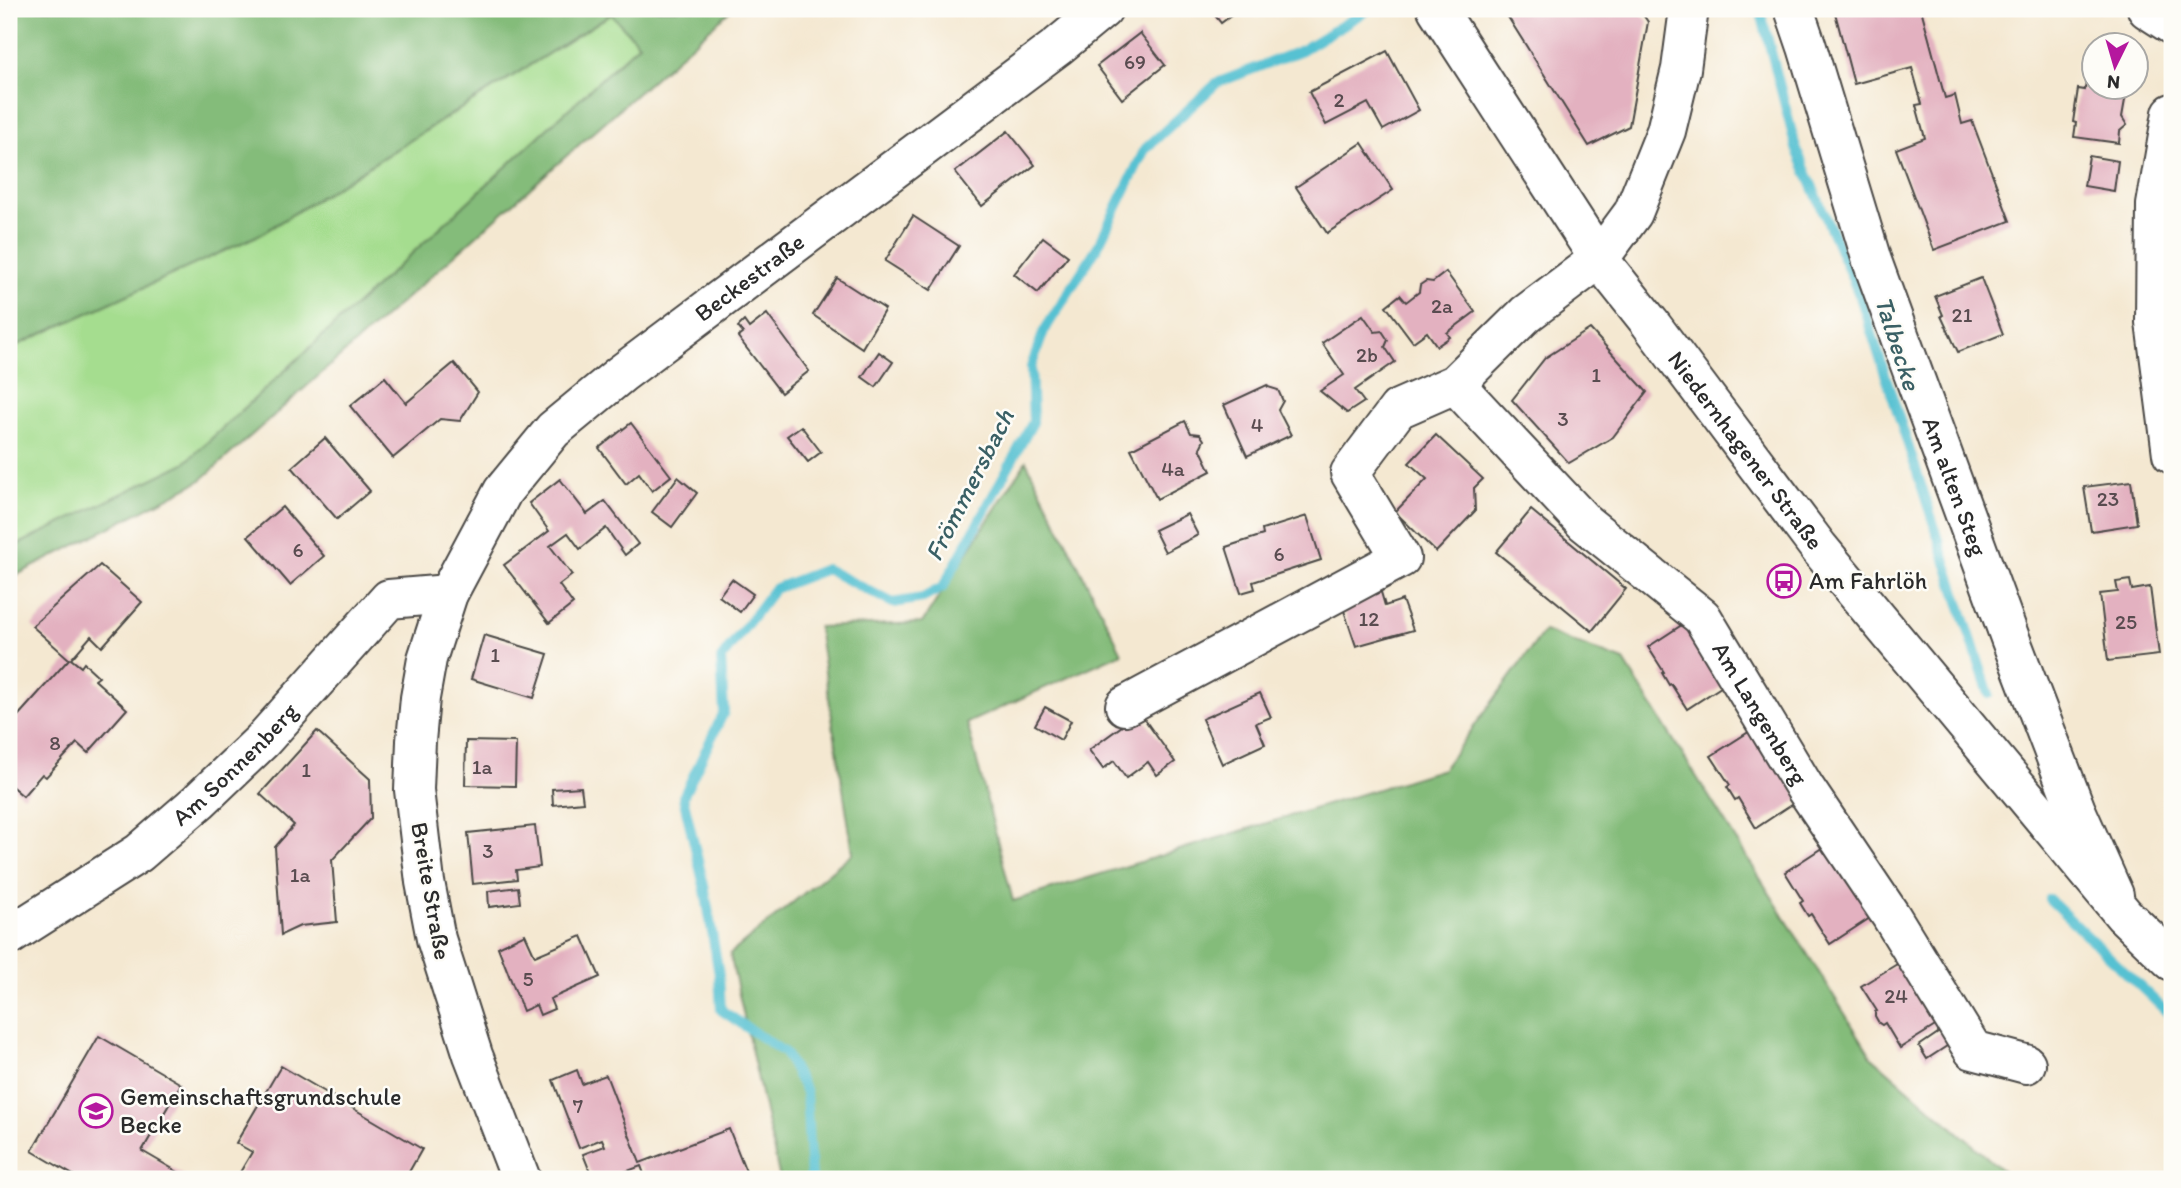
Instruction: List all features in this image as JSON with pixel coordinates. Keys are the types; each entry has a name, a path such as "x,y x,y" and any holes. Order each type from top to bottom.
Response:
{"street":[{"name":"Beckestraße","path":"448,594 503,491 553,430 621,374 1057,47 1103,9"},
{"name":"Niedernhagener Straße","path":"1437,9 1599,259 1819,548 2124,915 2172,961"},
{"path":"1125,706 1401,558 1350,473 1398,409 1455,384 1526,314 1599,259 1633,213 1666,131 1681,69 1689,9"},
{"name":"Am alten Steg","path":"1794,9 1886,300 2076,810 2124,915"},
{"path":"2147,9 2172,25"},
{"path":"2172,113 2156,205 2155,309 2172,454"},
{"name":"Am Langenberg","path":"1455,384 1585,523 1702,617 1805,788 1912,950 1973,1050 2026,1064"},
{"name":"Am Sonnenberg","path":"9,936 139,853 199,801 262,741 389,599 448,594"},
{"name":"Breite Straße","path":"448,594 427,659 416,741 414,790 425,882 436,939 472,1055 521,1179"}],"green space":[{"path":"9,9 732,9 200,481 9,579 9,549 185,463 639,44 611,14 261,234 9,349"},
{"path":"612,14 639,44 185,463 9,549 9,349 261,234"},
{"path":"1026,461 1122,653 967,723 1013,901 1443,769 1544,631 1624,661 1872,1057 2012,1179 780,1179 730,954 853,853 818,627 922,623"}],"building":[{"path":"1210,9 1240,9 1221,23"},
{"path":"1503,9 1639,9 1648,22 1629,126 1589,146"},
{"path":"1834,9 1921,9 1945,98 1955,95 1962,124 1972,121 2010,221 1934,250 1896,149 1925,138 1916,105 1922,104 1912,68 1854,84"},
{"path":"1140,33 1165,65 1122,99 1097,66"},
{"path":"1387,51 1419,110 1383,130 1368,103 1326,125 1309,92"},
{"path":"2078,89 2080,102 2125,102 2122,117 2127,125 2120,131 2119,143 2074,137 2076,123 2073,122"},
{"path":"1008,131 1035,165 982,206 955,172"},
{"path":"1362,143 1393,190 1327,233 1296,187"},
{"path":"2089,156 2118,161 2114,191 2084,186"},
{"path":"913,216 959,246 931,290 885,261"},
{"path":"1043,237 1068,256 1038,293 1014,274"},
{"path":"1446,272 1475,312 1447,333 1450,337 1437,346 1427,332 1413,342 1386,306 1400,295 1406,302 1419,292 1420,285 1426,281 1433,282"},
{"path":"837,278 885,309 862,348 813,315"},
{"path":"1981,278 2003,334 1958,352 1935,296"},
{"path":"767,314 809,371 781,393 738,337 743,333 738,327 744,321 749,328"},
{"path":"1363,315 1375,332 1382,331 1388,340 1385,347 1395,362 1355,390 1364,402 1347,413 1320,391 1344,375 1322,343"},
{"path":"1590,329 1647,392 1613,437 1569,463 1512,400 1545,358"},
{"path":"879,352 893,362 876,387 862,377"},
{"path":"454,363 478,392 460,421 440,419 393,458 350,406 385,377 406,403"},
{"path":"1267,385 1278,390 1283,401 1278,410 1291,435 1247,456 1224,405"},
{"path":"1185,421 1191,433 1200,434 1204,440 1200,448 1211,471 1157,499 1131,449"},
{"path":"631,423 671,476 652,491 639,473 626,484 599,448"},
{"path":"801,426 821,452 808,462 787,436"},
{"path":"1436,435 1483,479 1474,488 1475,511 1436,552 1395,512 1427,479 1409,463"},
{"path":"325,438 370,491 337,519 292,467"},
{"path":"678,477 697,493 672,527 652,512"},
{"path":"560,479 587,514 605,501 638,544 625,555 606,528 580,549 568,533 550,546 572,575 559,585 573,604 549,623 504,565 549,531 529,503"},
{"path":"2131,481 2137,524 2091,531 2084,487"},
{"path":"282,507 324,556 290,585 248,536"},
{"path":"1531,510 1626,589 1592,631 1496,552"},
{"path":"1187,514 1198,535 1165,552 1154,530"},
{"path":"1307,516 1321,560 1253,582 1255,589 1241,593 1226,547 1263,535 1262,530"},
{"path":"100,565 142,602 102,647 91,636 71,659 81,667 84,663 99,677 95,680 127,709 88,753 77,743 46,777 42,774 23,796 9,784 9,726 69,659 32,626"},
{"path":"732,579 753,594 740,612 719,596"},
{"path":"2130,580 2132,590 2150,587 2159,655 2108,661 2100,594 2118,592 2116,582"},
{"path":"1381,592 1385,606 1402,600 1413,630 1356,646 1342,605"},
{"path":"1688,621 1727,683 1687,709 1671,684 1669,685 1648,647"},
{"path":"484,635 548,654 534,698 471,679"},
{"path":"1260,693 1271,717 1256,723 1265,744 1222,764 1202,719"},
{"path":"1045,707 1071,721 1061,740 1035,725"},
{"path":"1140,713 1175,762 1157,775 1148,762 1126,778 1114,761 1103,769 1089,750"},
{"path":"1755,728 1800,799 1756,828 1738,798 1735,800 1727,787 1730,785 1711,756"},
{"path":"317,731 370,779 371,818 332,860 337,922 300,926 281,935 275,847 294,825 260,794"},
{"path":"466,741 516,742 515,786 465,785"},
{"path":"581,787 583,802 553,805 552,789"},
{"path":"535,826 540,867 516,870 517,879 473,884 468,833"},
{"path":"1828,844 1873,916 1830,944 1811,914 1808,916 1800,903 1803,901 1785,872"},
{"path":"518,887 520,903 489,907 488,891"},
{"path":"525,934 535,956 582,936 600,977 550,999 554,1009 540,1015 536,1005 523,1011 498,947"},
{"path":"1902,961 1940,1023 1900,1048 1885,1023 1879,1023 1875,1016 1877,1011 1861,986"},
{"path":"1944,1029 1953,1042 1927,1059 1919,1046"},
{"path":"99,1036 181,1084 142,1151 190,1179 80,1179 32,1151"},
{"path":"281,1066 422,1149 405,1179 236,1179 252,1152 236,1143"},
{"path":"577,1070 582,1084 606,1075 640,1163 729,1129 749,1179 646,1179 641,1166 606,1179 593,1179 583,1154 605,1146 602,1139 579,1148 553,1080"}],"waterway":[{"name":"Frömmersbach","path":"811,1179 806,1092 785,1053 721,1010 719,975 705,890 683,797 724,712 721,659 774,589 826,569 893,603 923,598 943,587 1033,422 1031,367 1044,331 1098,246 1145,149 1217,83 1302,50 1369,9"},
{"name":"Talbecke","path":"1760,9 1796,148 1860,297 1989,694"},
{"name":"Talbecke","path":"2049,899 2172,1017"}],"place":[{"name":"Am Fahrlöh","path":"1784,581"},
{"name":"Gemeinschaftsgrundschule Becke","path":"96,1111"}]}
